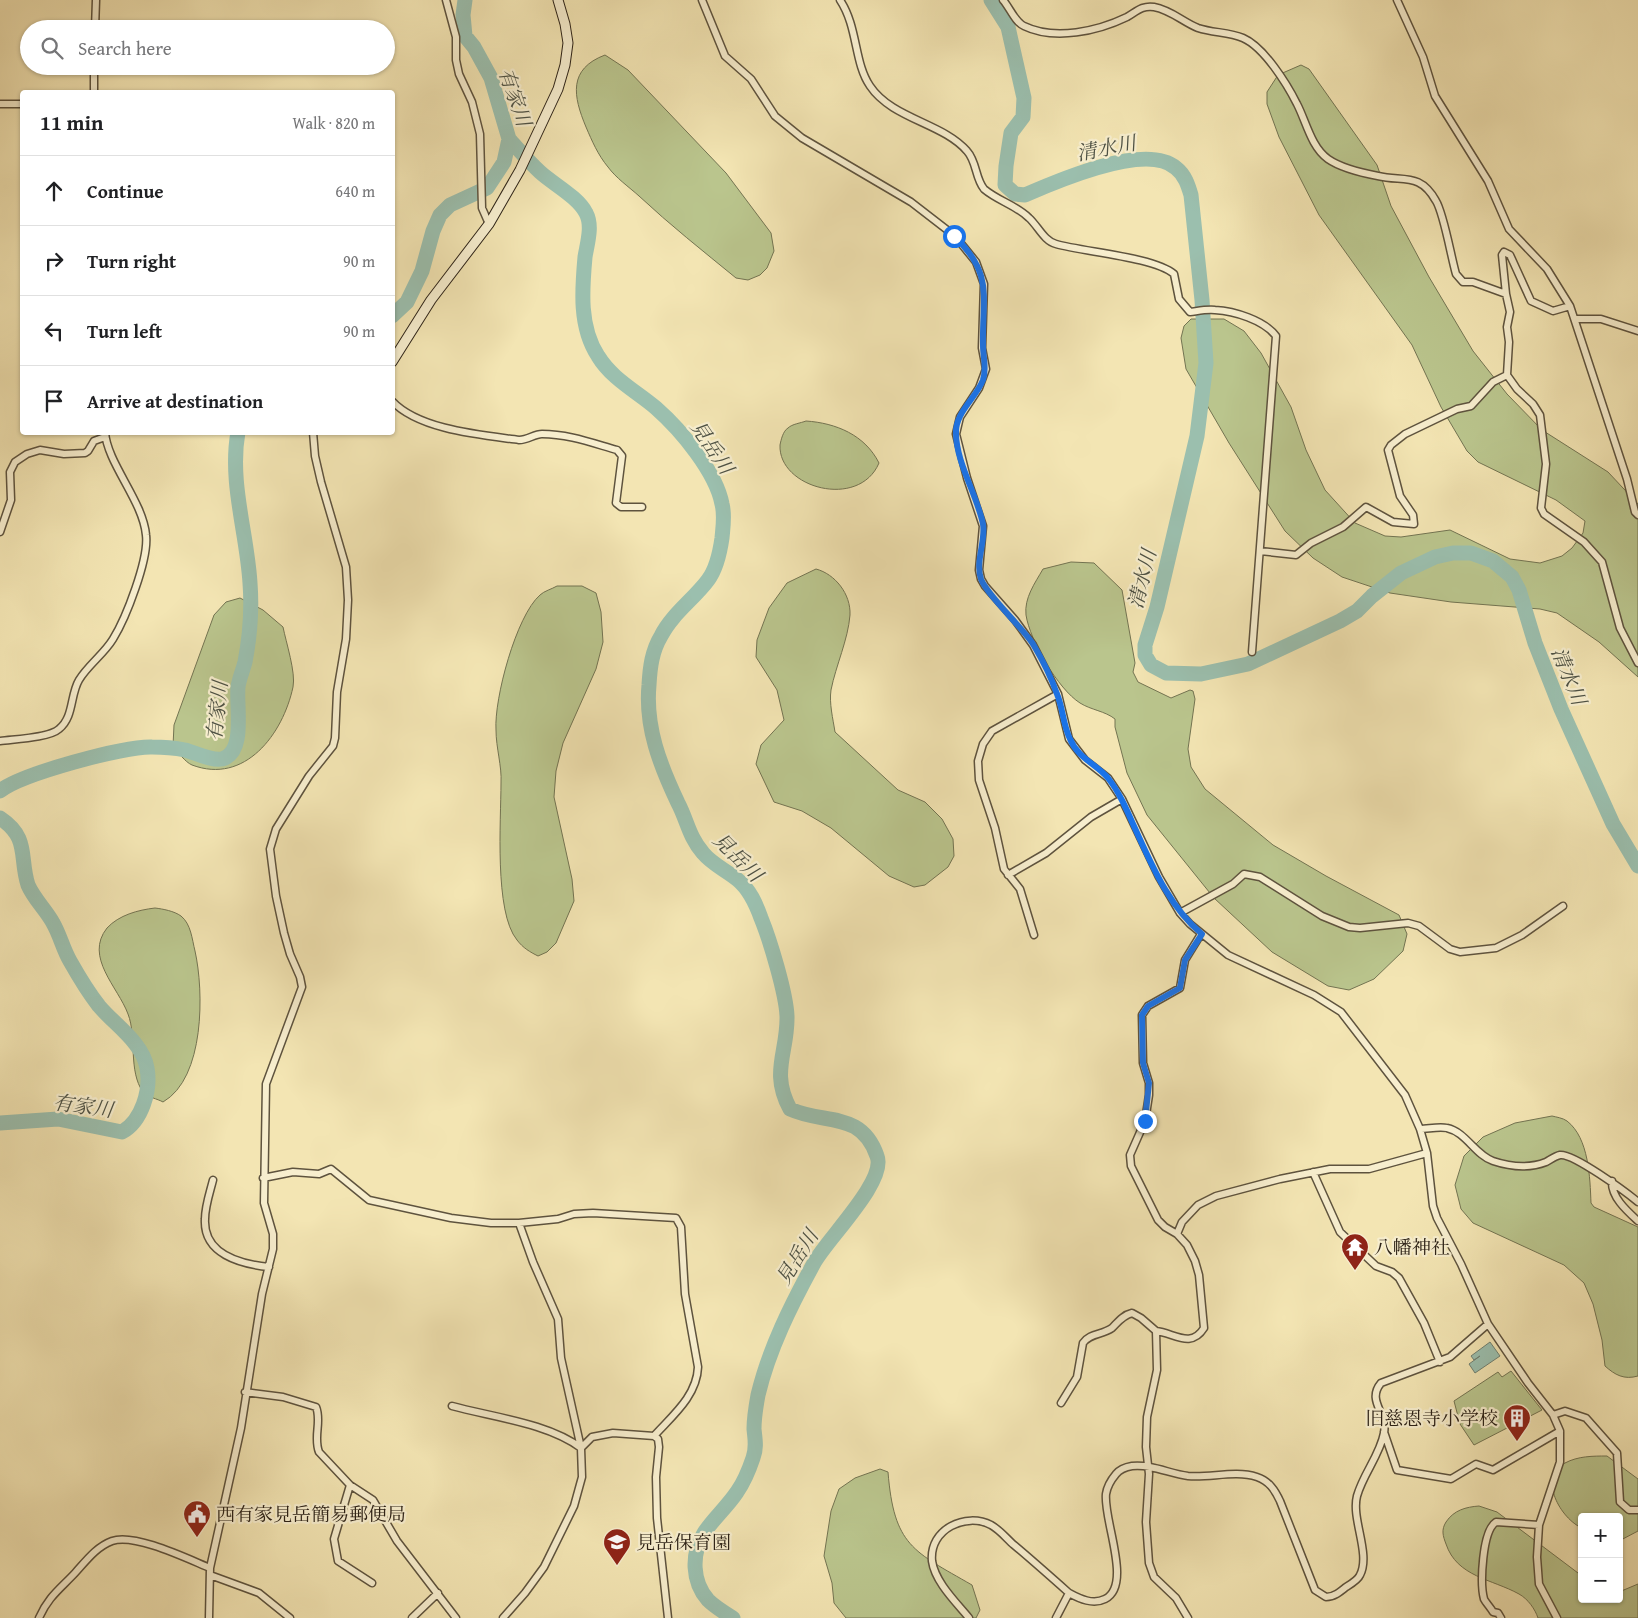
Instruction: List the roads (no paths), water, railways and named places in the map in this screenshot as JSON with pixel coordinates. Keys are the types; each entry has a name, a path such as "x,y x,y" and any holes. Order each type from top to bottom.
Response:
{"street":[{"path":"95,20 96,0"},
{"path":"446,0 456,37 456,60 459,74 472,102 480,134 481,198 482,208 489,224"},
{"path":"395,357 431,300 489,224 520,170 558,89 565,65 568,43 558,0"},
{"path":"702,0 726,56 750,79 775,116 802,138 911,202 954,236 969,250 976,262 984,284 982,348 986,369 979,388 960,417 956,434 967,478 983,526 979,570 985,586 1015,620 1033,645 1058,694 1073,745 1085,760 1108,778 1122,799 1159,877 1180,912 1202,934 1240,962 1314,995 1340,1012 1405,1095 1420,1129 1427,1153 1437,1218 1462,1264 1488,1324 1528,1383 1553,1415 1560,1431 1560,1462 1539,1525 1536,1557 1539,1584 1557,1618"},
{"path":"840,0 850,17 864,74 870,86 883,99 912,119 946,136 967,151 979,183 984,189 1028,217 1048,241 1055,244 1088,249 1169,270 1174,274 1178,299 1190,312 1208,310 1245,317 1266,327 1276,336 1252,652"},
{"path":"1003,0 1024,26 1044,31 1067,33 1088,29 1127,17 1142,8 1154,7 1170,12 1198,28 1244,38 1255,46 1273,66 1297,102 1318,149 1326,157 1334,163 1379,177 1404,178 1424,186 1437,202 1456,274 1463,282 1473,282 1506,294"},
{"path":"1397,0 1423,57 1435,96 1488,181 1509,229 1547,270 1570,306 1576,319 1627,479 1635,512 1638,515"},
{"path":"94,75 94,90"},
{"path":"0,104 20,104"},
{"path":"1570,306 1553,312 1531,301 1510,255 1504,252 1502,258 1510,312 1507,327 1509,342 1507,375 1540,414 1546,464 1541,508 1544,514 1584,542 1602,562 1620,628 1638,663"},
{"path":"1576,319 1600,319 1638,331"},
{"path":"1260,551 1290,556 1296,555 1311,543 1343,527 1366,507 1393,522 1414,524 1413,516 1400,496 1388,450 1391,445 1405,434 1448,413 1471,406 1494,382 1507,375"},
{"path":"395,403 436,426 519,440 529,439 537,434 565,436 617,450 622,456 616,503 621,507 642,507"},
{"path":"0,532 11,500 10,472 15,462 27,454 40,450 64,454 85,452 88,451 94,441 105,435 142,518 146,535 145,554 135,588 113,640 79,680 68,718 59,730 45,735 0,741"},
{"path":"209,1618 210,1572 241,1428 245,1392 262,1294 273,1249 272,1234 264,1203 266,1084 302,987 284,933 276,896 270,849 276,830 309,776 333,746 336,738 337,692 346,639 346,567 317,465 313,435"},
{"path":"1034,935 1020,889 1004,869 995,828 979,780 978,770 980,752 987,737 1000,725 1058,694"},
{"path":"1008,874 1046,853 1090,817 1122,799"},
{"path":"1180,912 1233,884 1244,874 1260,877 1322,916 1349,927 1360,928 1408,923 1419,926 1450,949 1460,952 1496,948 1522,935 1563,906"},
{"path":"1061,1403 1074,1383 1083,1343 1086,1339 1110,1328 1124,1316 1132,1313 1141,1318 1156,1332 1190,1340 1197,1337 1204,1328 1199,1275 1187,1245 1177,1234 1158,1220 1131,1166 1130,1155 1145,1121 1149,1095 1149,1083 1143,1063 1142,1015 1148,1006 1180,988 1185,960 1202,934"},
{"path":"1420,1129 1447,1128 1492,1161 1518,1167 1531,1167 1560,1155 1571,1157 1612,1181 1638,1202"},
{"path":"1177,1234 1182,1222 1198,1205 1216,1196 1312,1172 1330,1169 1369,1169 1427,1153"},
{"path":"263,1178 292,1172 319,1174 331,1169 358,1193 383,1204 451,1218 491,1223 519,1223 592,1213 672,1217 679,1222 685,1294 698,1367 698,1379 689,1396 654,1436"},
{"path":"1312,1172 1340,1232 1376,1266 1392,1272 1399,1278 1424,1322 1440,1362"},
{"path":"213,1180 205,1220 211,1243 219,1252 237,1260 269,1267"},
{"path":"1612,1181 1611,1188 1622,1206 1638,1221"},
{"path":"503,1618 544,1567 574,1506 582,1477 581,1448 561,1358 558,1319 533,1262 519,1223"},
{"path":"1488,1324 1458,1352 1440,1362 1382,1383 1377,1388 1375,1399 1397,1470 1451,1479 1476,1464 1494,1470 1560,1431"},
{"path":"1156,1332 1157,1370 1147,1417 1147,1466 1149,1474 1146,1522 1150,1571 1176,1598 1188,1618"},
{"path":"245,1392 282,1397 316,1407 319,1413 316,1446 319,1452 350,1485 373,1500 397,1541 456,1618"},
{"path":"452,1406 538,1428 569,1439 581,1448"},
{"path":"1553,1415 1565,1411 1586,1418 1617,1453 1620,1502 1629,1510 1638,1510"},
{"path":"968,1618 942,1583 932,1561 933,1550 940,1536 948,1527 970,1519 992,1526 1069,1592 1083,1600 1100,1601 1112,1595 1116,1588 1118,1572 1106,1507 1106,1493 1112,1479 1124,1467 1147,1466 1189,1476 1244,1475 1267,1482 1275,1490 1280,1501 1315,1590 1320,1595 1331,1597 1357,1579 1361,1574 1363,1561 1356,1497 1384,1432"},
{"path":"581,1448 592,1437 613,1434 654,1436 658,1439 656,1477 657,1518 668,1618"},
{"path":"350,1485 334,1539 338,1561 372,1583"},
{"path":"1501,1618 1498,1613 1493,1612 1484,1599 1483,1559 1487,1534 1496,1522 1539,1525"},
{"path":"39,1618 54,1592 96,1550 119,1539 134,1541 175,1554 210,1572 259,1593 290,1618"},
{"path":"1056,1618 1069,1592"},
{"path":"412,1618 438,1593"}],"waterway":[{"name":"有家川","path":"395,313 407,302 422,271 433,231 440,215 450,205 487,188 504,162 509,139 491,78 474,47 465,36 463,15 465,0"},
{"name":"清水川","path":"991,0 1008,27 1024,98 1023,117 1011,133 1005,185 1015,194 1025,195 1079,173 1123,161 1144,159 1162,161 1176,168 1184,177 1191,195 1202,300 1206,363 1197,436 1157,607 1145,645 1145,655 1151,665 1166,673 1201,674 1248,664 1340,621 1357,611 1372,596 1401,573 1435,557 1453,553 1471,553 1493,561 1512,577 1519,590 1535,643 1561,709 1613,824 1638,866"},
{"name":"見岳川","path":"509,139 545,177 571,196 586,213 589,229 584,270 583,308 588,333 598,356 617,378 656,408 676,428 705,465 718,492 723,508 724,521 716,565 708,580 666,628 654,653 650,672 648,701 655,746 694,841 707,857 746,888 755,902 765,928 786,1006 787,1029 781,1062 781,1084 790,1109 803,1114 851,1125 870,1141 877,1156 878,1167 865,1195 814,1263 781,1328 768,1361 758,1395 754,1425 755,1451 750,1467 737,1492 704,1533 697,1550 695,1559 696,1576 703,1593 708,1600 733,1618"},
{"name":"有家川","path":"0,791 11,784 50,769 119,751 152,747 168,748 185,750 209,758 222,759 229,755 234,748 238,728 238,687 247,652 251,603 248,564 237,489 238,435"},
{"name":"有家川","path":"0,818 16,833 20,841 28,885 58,932 73,967 99,1006 140,1050 147,1068 148,1077 148,1086 140,1113 129,1127 122,1132 58,1119 0,1123"}],"place":[{"name":"八幡神社","path":"1355,1271"},
{"name":"旧慈恩寺小学校","path":"1517,1442"},
{"name":"西有家見岳簡易郵便局","path":"197,1538"},
{"name":"見岳保育園","path":"617,1566"}]}
